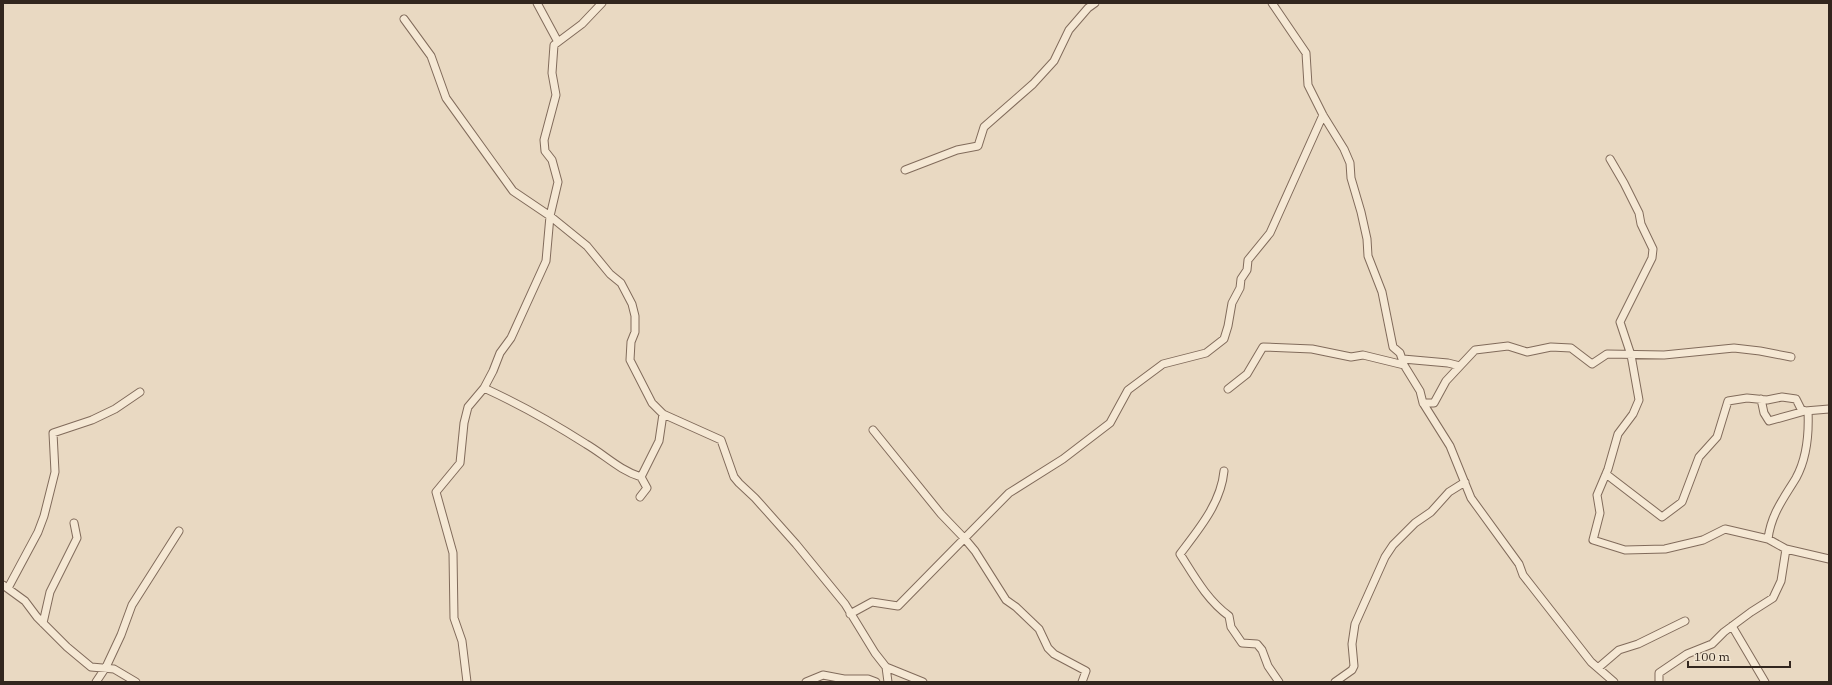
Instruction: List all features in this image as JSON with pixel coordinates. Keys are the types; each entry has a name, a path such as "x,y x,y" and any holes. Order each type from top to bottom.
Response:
{"street":[{"path":"537,3 558,42"},
{"path":"467,682 462,641 454,618 453,553 436,492 460,463 464,423 468,407 484,388 500,353 511,338 546,261 550,216 558,182 552,160 545,151 544,140 556,95 552,73 554,46 582,24 602,3"},
{"path":"905,170 957,150 978,146 984,128 1033,84 1054,61 1069,30 1094,3"},
{"path":"1272,3 1306,53 1308,85 1323,116 1344,150 1350,164 1351,178 1367,240 1368,256 1382,292 1393,346 1420,391 1423,403 1450,446 1472,498 1519,564 1523,576 1591,662 1614,682"},
{"path":"404,19 431,56 446,98 513,191 550,216 587,246 610,274 621,283 632,304 635,316 635,332 630,353 632,366 652,403 663,414 721,440 734,477 796,544 845,604 850,614 886,667 888,682"},
{"path":"850,614 872,602 898,606 1009,493 1062,459 1110,423 1128,390 1163,364 1206,353 1224,339 1232,303 1240,288 1241,279 1247,270 1248,260 1270,233 1323,116"},
{"path":"1610,159 1639,213 1641,224 1652,249 1652,258 1620,322 1631,355 1638,400 1633,414 1618,434 1606,474 1597,495 1600,513 1593,540 1625,550 1665,549 1703,540 1725,529 1768,539 1786,549 1829,559"},
{"path":"1423,403 1434,403 1446,381 1476,350 1508,346 1527,352 1551,348 1571,348 1592,364 1607,354 1664,355 1734,348 1791,357"},
{"path":"1228,389 1247,374 1263,347 1312,349 1351,357 1363,355 1403,362 1448,363 1460,366"},
{"path":"484,388 558,426 594,448 627,473 641,477 646,488 640,497"},
{"path":"136,682 114,669 106,667 91,667 66,647 43,623 25,601 6,587 38,532 44,516 55,472 53,433 92,420 115,409 140,392"},
{"path":"1606,474 1662,516 1682,502 1699,457 1717,438 1728,401 1747,398 1767,400 1789,397 1796,399 1801,409 1806,411"},
{"path":"1761,399 1764,413 1770,421 1806,411 1829,409"},
{"path":"1768,539 1777,506 1797,476 1805,453 1808,430 1806,411"},
{"path":"641,477 659,441 663,414"},
{"path":"873,430 941,514 965,539 1006,600 1016,607 1039,630 1048,648 1054,654 1086,672 1082,682"},
{"path":"1224,471 1219,496 1200,528 1180,554 1205,592 1221,610 1229,616 1231,628 1242,643 1257,644 1262,650 1268,666 1279,682"},
{"path":"1335,682 1352,670 1354,666 1352,644 1355,624 1385,557 1393,545 1415,523 1431,512 1449,492 1465,482"},
{"path":"43,623 50,592 77,538 74,523"},
{"path":"96,682 106,667 121,635 132,605 179,531"},
{"path":"1659,682 1659,673 1687,654 1712,644 1732,626 1773,598 1781,581 1786,549"},
{"path":"1598,668 1619,650 1638,644 1685,621"},
{"path":"1732,626 1765,682"},
{"path":"886,667 923,682"},
{"path":"806,682 823,675 844,679 868,679 876,682"}]}
